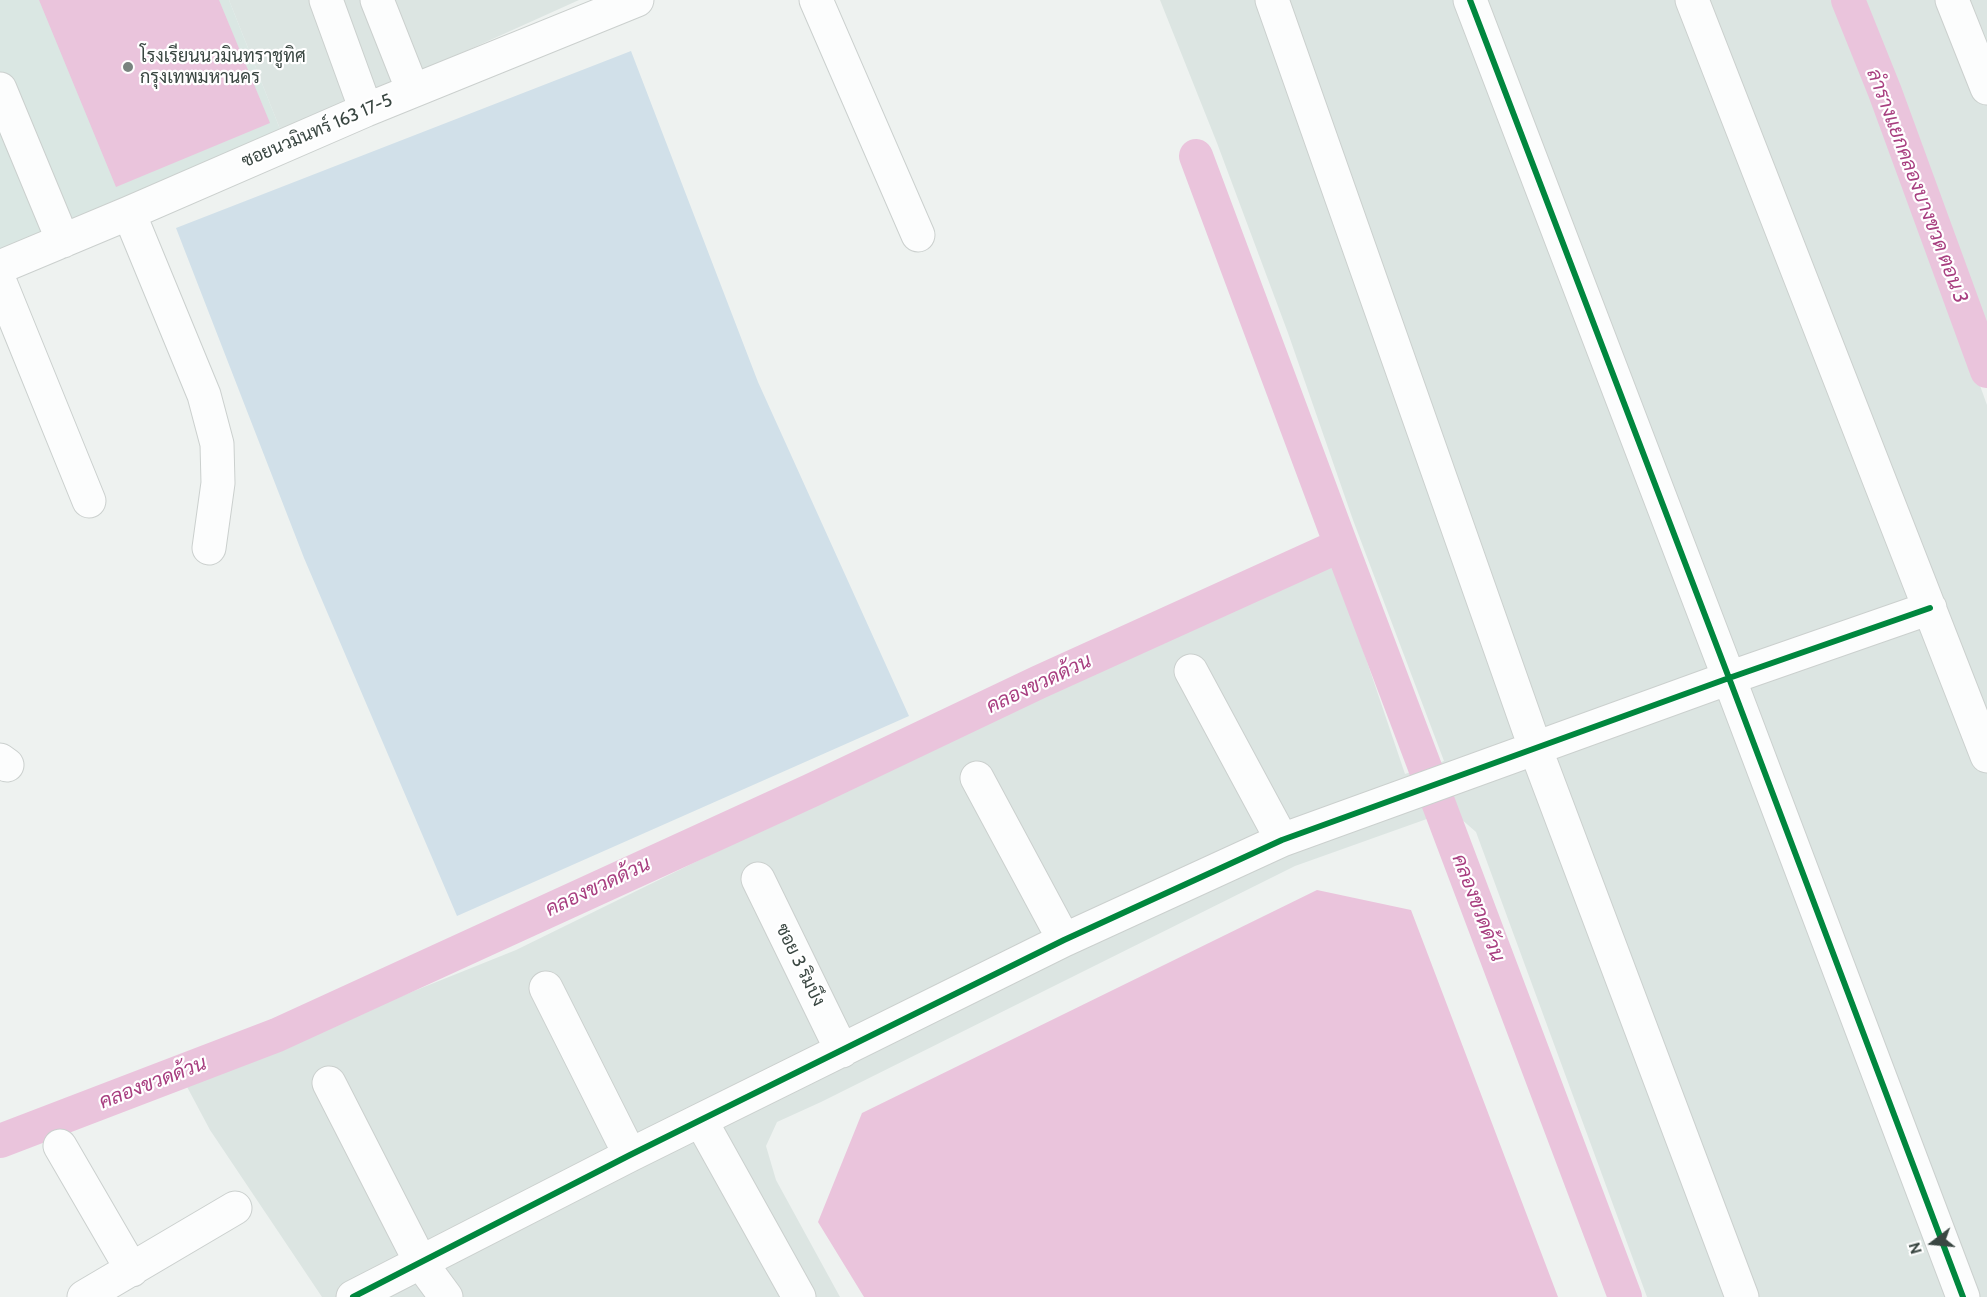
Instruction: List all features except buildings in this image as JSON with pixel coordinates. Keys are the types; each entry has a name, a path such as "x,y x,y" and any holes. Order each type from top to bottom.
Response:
{"street":[{"path":"327,0 366,110"},
{"path":"377,0 413,91"},
{"name":"ซอยนวมินทร์ 163 17-5","path":"0,267 129,213 274,148 637,0"},
{"path":"816,0 918,235"},
{"path":"1272,0 1536,750 1743,1297"},
{"path":"1470,0 1963,1297"},
{"path":"1692,0 1987,756"},
{"path":"1952,0 1987,88"},
{"path":"0,89 63,241"},
{"path":"129,213 204,395 217,444 218,483 209,548"},
{"path":"0,282 89,501"},
{"path":"353,1297 630,1155 1064,940 1282,840 1536,750 1729,678 1930,608"},
{"path":"1191,671 1282,840"},
{"path":"977,778 1064,940"},
{"name":"ซอย 3 ริมบึง","path":"758,879 842,1051"},
{"path":"546,988 630,1155"},
{"path":"329,1083 421,1263 446,1297"},
{"path":"701,1121 800,1297"},
{"path":"60,1146 132,1270"},
{"path":"84,1297 236,1208"}],"shaded area":[{"name":"โรงเรียนนวมินทราชูทิศ กรุงเทพมหานคร","path":"0,0 229,0 282,134 0,250"},
{"path":"39,0 219,0 270,123 116,187"},
{"path":"229,0 579,0 282,134"},
{"path":"1160,0 1838,0 1987,405 1987,1297 1647,1297 1476,832 1460,818 1438,815 1295,866 777,1122 766,1146 776,1180 840,1297 322,1297 210,1130 185,1083 516,950 1093,667 1333,561 1405,774 1444,761 1353,520 1288,333 1217,143"},
{"path":"1848,0 1987,0 1987,363"},
{"path":"631,51 758,382 909,716 457,916 304,558 176,228"},
{"path":"1317,890 1411,910 1558,1297 864,1297 818,1222 862,1113"}],"waterway":[{"name":"ลำรางแยกคลองบางขวด ตอน 3","path":"1848,0 1885,92 1987,371"},
{"path":"1196,156 1341,545"},
{"name":"คลองขวดด้วน","path":"0,1141 277,1035 812,790 1039,682 1341,545 1625,1297"}],"cycle path":[{"path":"1470,0 1963,1297"},
{"path":"353,1297 630,1155 1064,940 1282,840 1729,678 1930,608"}],"place":[{"name":"โรงเรียนนวมินทราชูทิศ กรุงเทพมหานคร","path":"128,67"}]}
